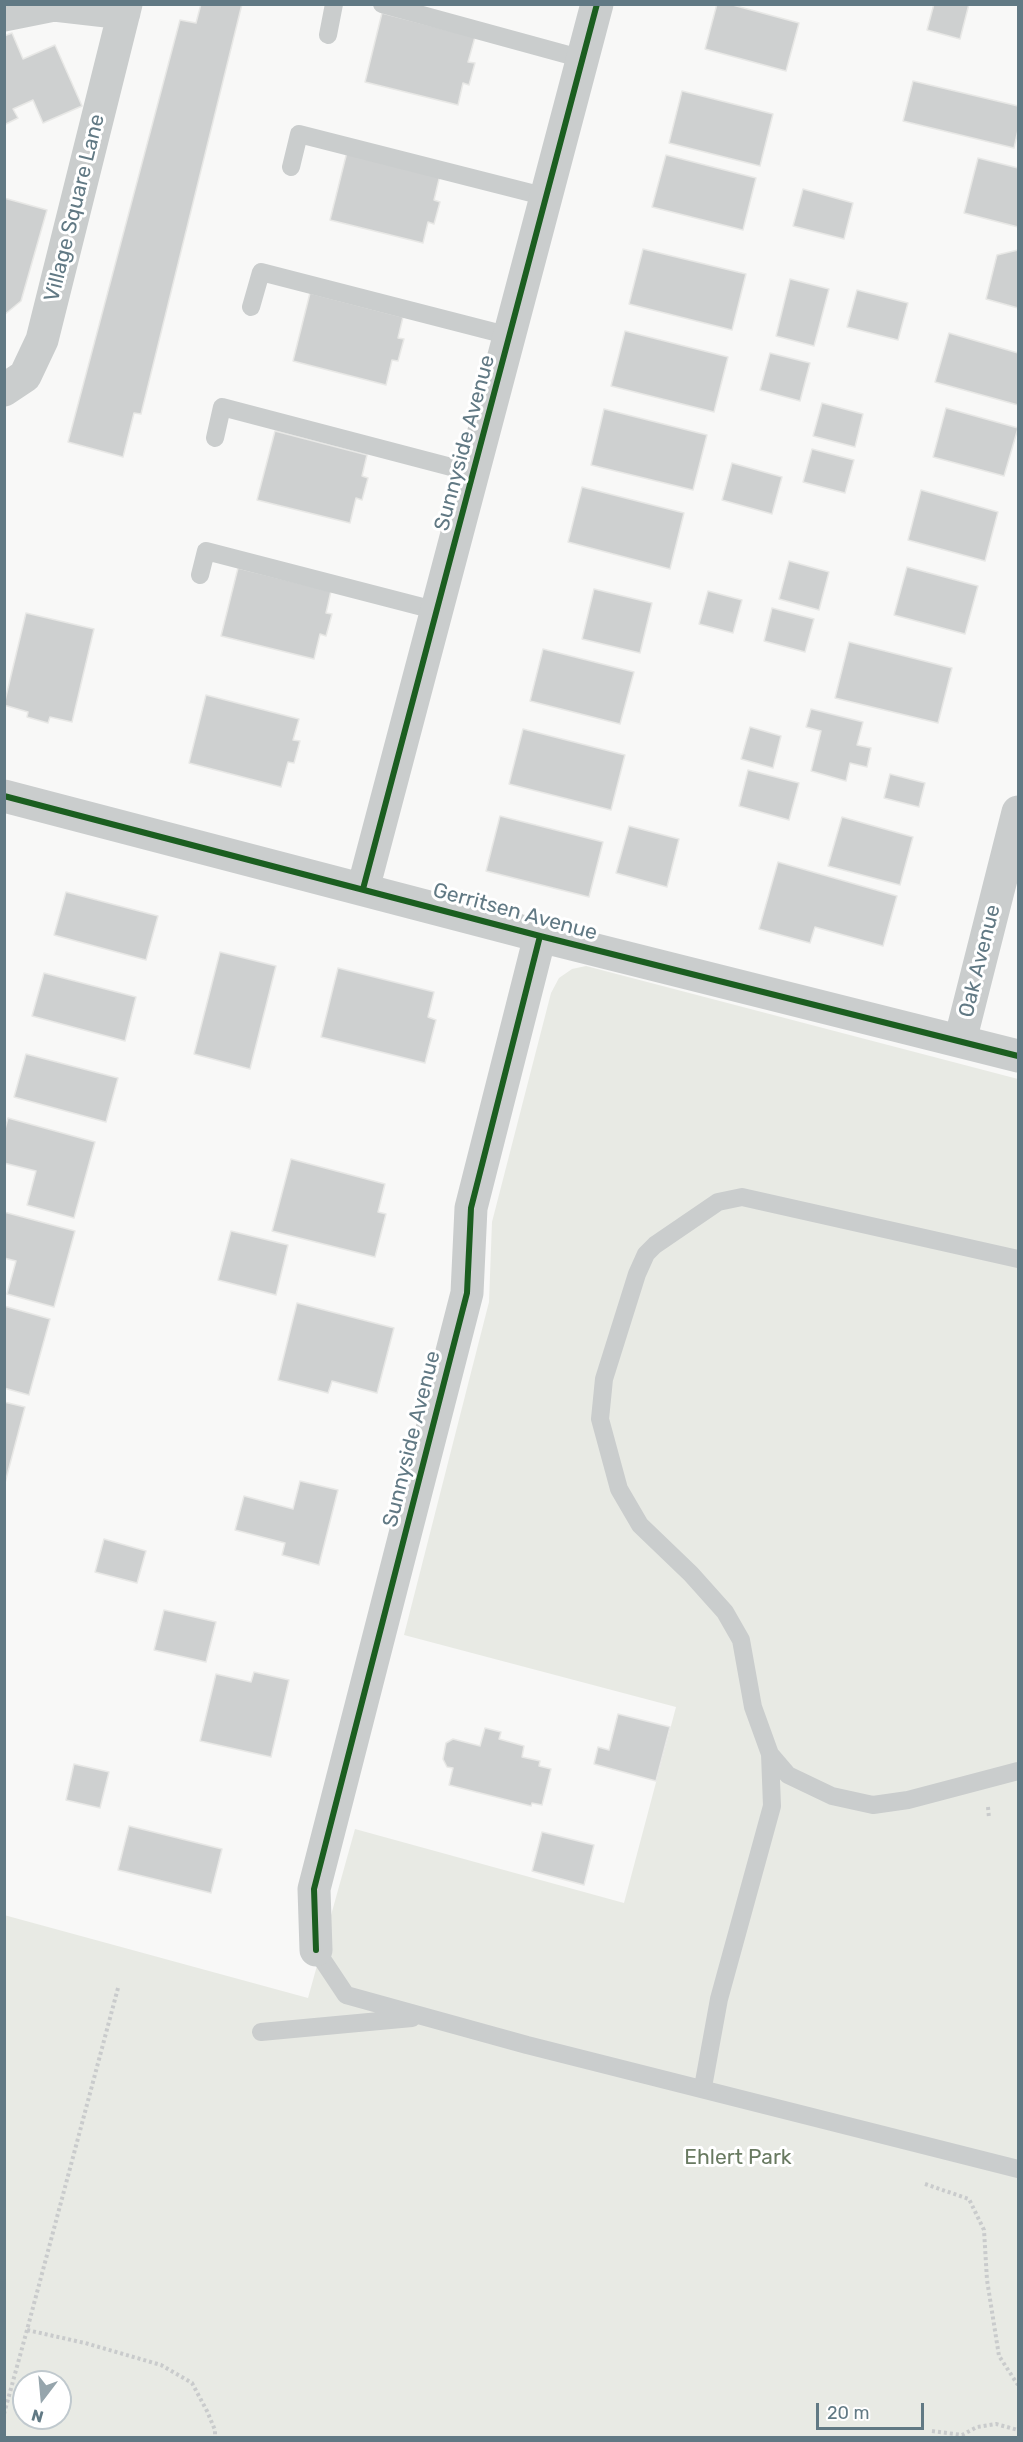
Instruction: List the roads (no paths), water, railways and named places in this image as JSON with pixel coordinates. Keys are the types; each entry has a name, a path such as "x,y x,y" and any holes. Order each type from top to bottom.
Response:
{"street":[{"name":"Sunnyside Avenue","path":"363,889 597,4"},
{"name":"Village Square Lane","path":"4,15 54,5 125,9 42,340 25,376 4,390"},
{"name":"Gerritsen Avenue","path":"4,795 540,936 1018,1056"},
{"name":"Oak Avenue","path":"960,1041 1018,812"},
{"name":"Sunnyside Avenue","path":"316,1950 314,1888 467,1293 471,1208 540,936"}],"lane":[{"path":"328,35 334,4"},
{"path":"382,4 583,59"},
{"path":"291,167 299,134 547,197"},
{"path":"251,307 261,272 510,336"},
{"path":"215,438 222,408 474,473"},
{"path":"200,576 206,551 438,611"},
{"path":"703,2088 719,1999 772,1806 770,1754 753,1707 741,1640 725,1612 691,1574 640,1525 620,1489 600,1419 604,1379 637,1274 646,1254 655,1245 718,1202 742,1197 1018,1259"},
{"path":"770,1754 788,1775 832,1796 873,1805 908,1800 1018,1771"},
{"path":"316,1950 346,1995 1018,2169"},
{"path":"261,2031 425,2017"}],"park label":[{"name":"Ehlert Park","path":"738,2158"}]}
